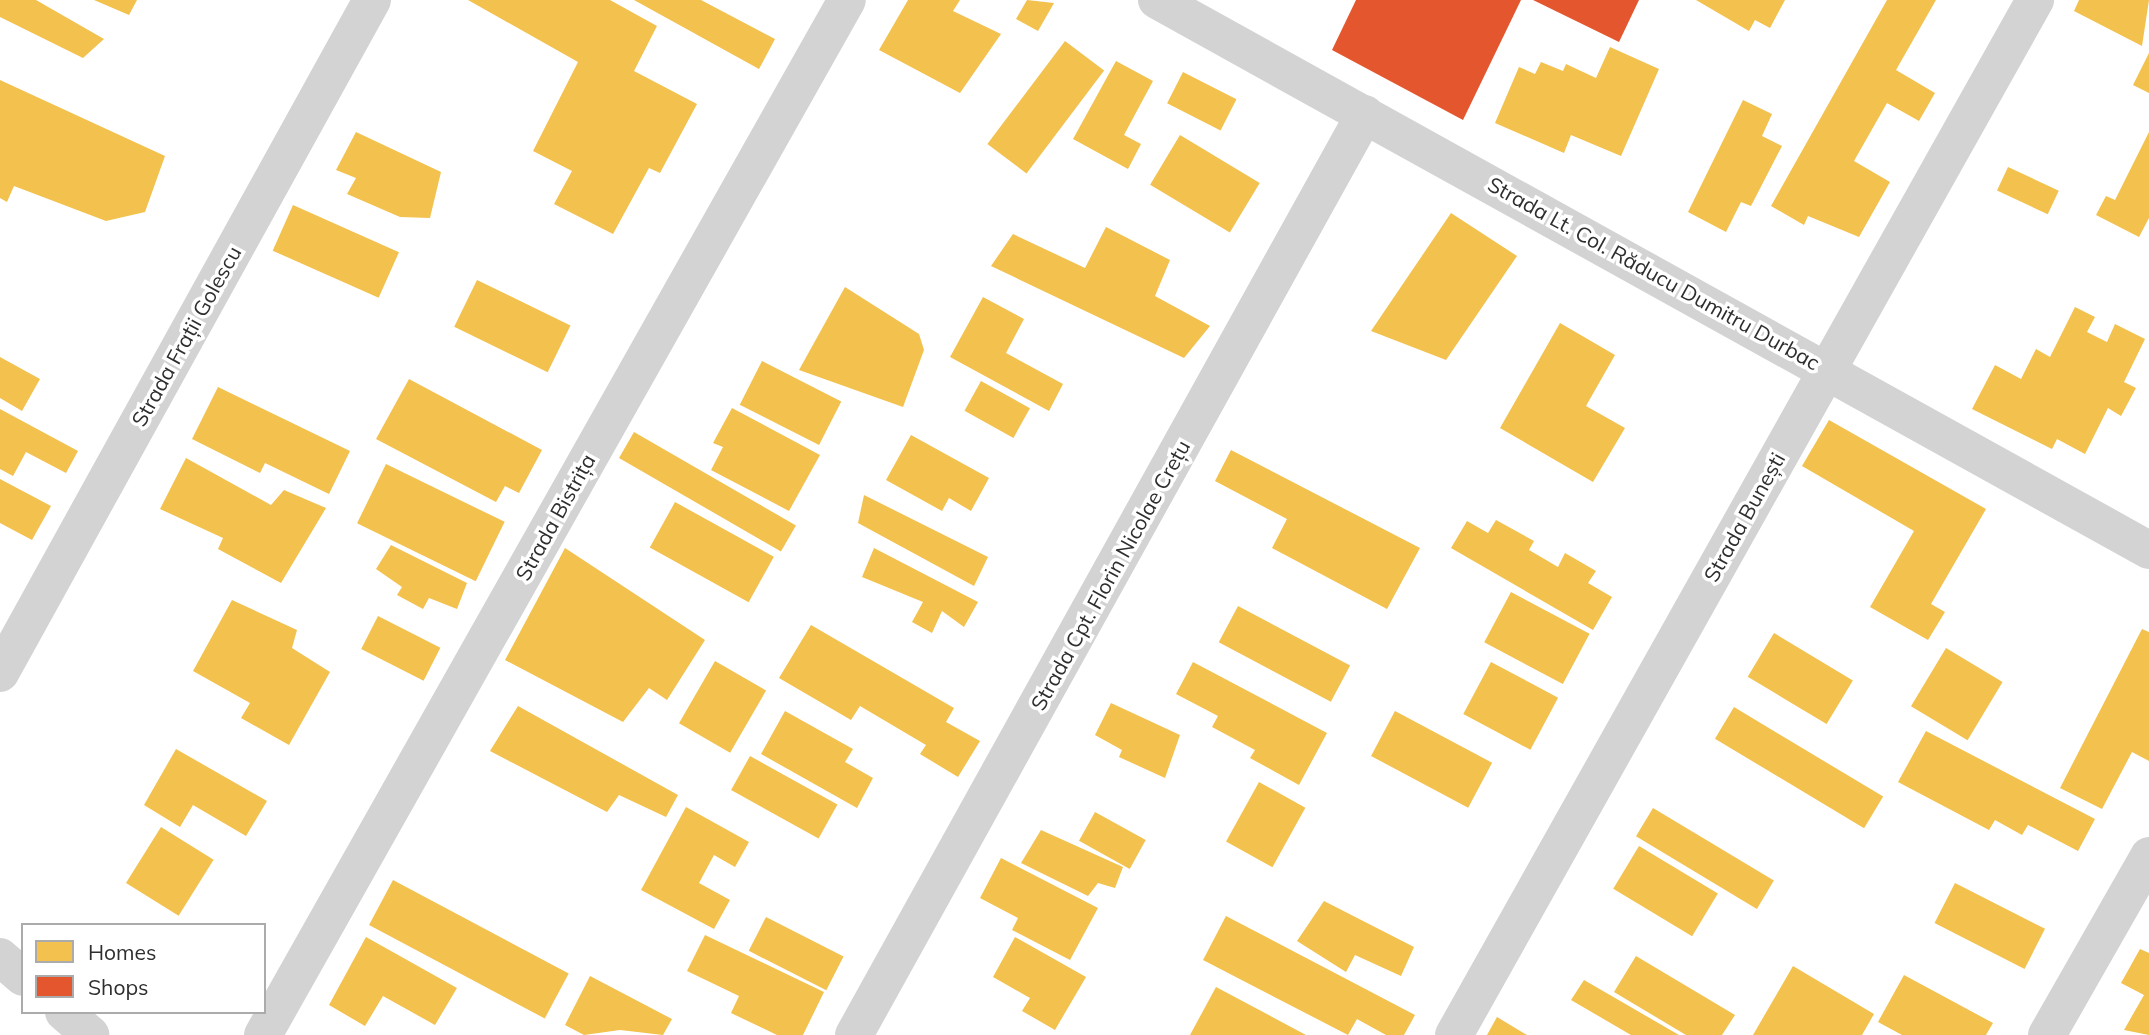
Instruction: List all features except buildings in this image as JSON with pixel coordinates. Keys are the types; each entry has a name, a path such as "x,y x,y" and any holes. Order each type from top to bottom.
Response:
{"street":[{"name":"Strada Frații Golescu","path":"0,673 372,0"},
{"name":"Strada Bistrița","path":"262,1035 847,0"},
{"name":"Strada Lt. Col. Răducu Dumitru Durbac","path":"1157,0 1828,369 2149,550"},
{"name":"Strada Bunești","path":"1454,1035 2035,0"},
{"name":"Strada Cpt. Florin Nicolae Crețu","path":"853,1035 1365,114"},
{"path":"2047,1035 2149,856"},
{"path":"0,957 21,975"},
{"path":"66,1014 90,1035"}]}
